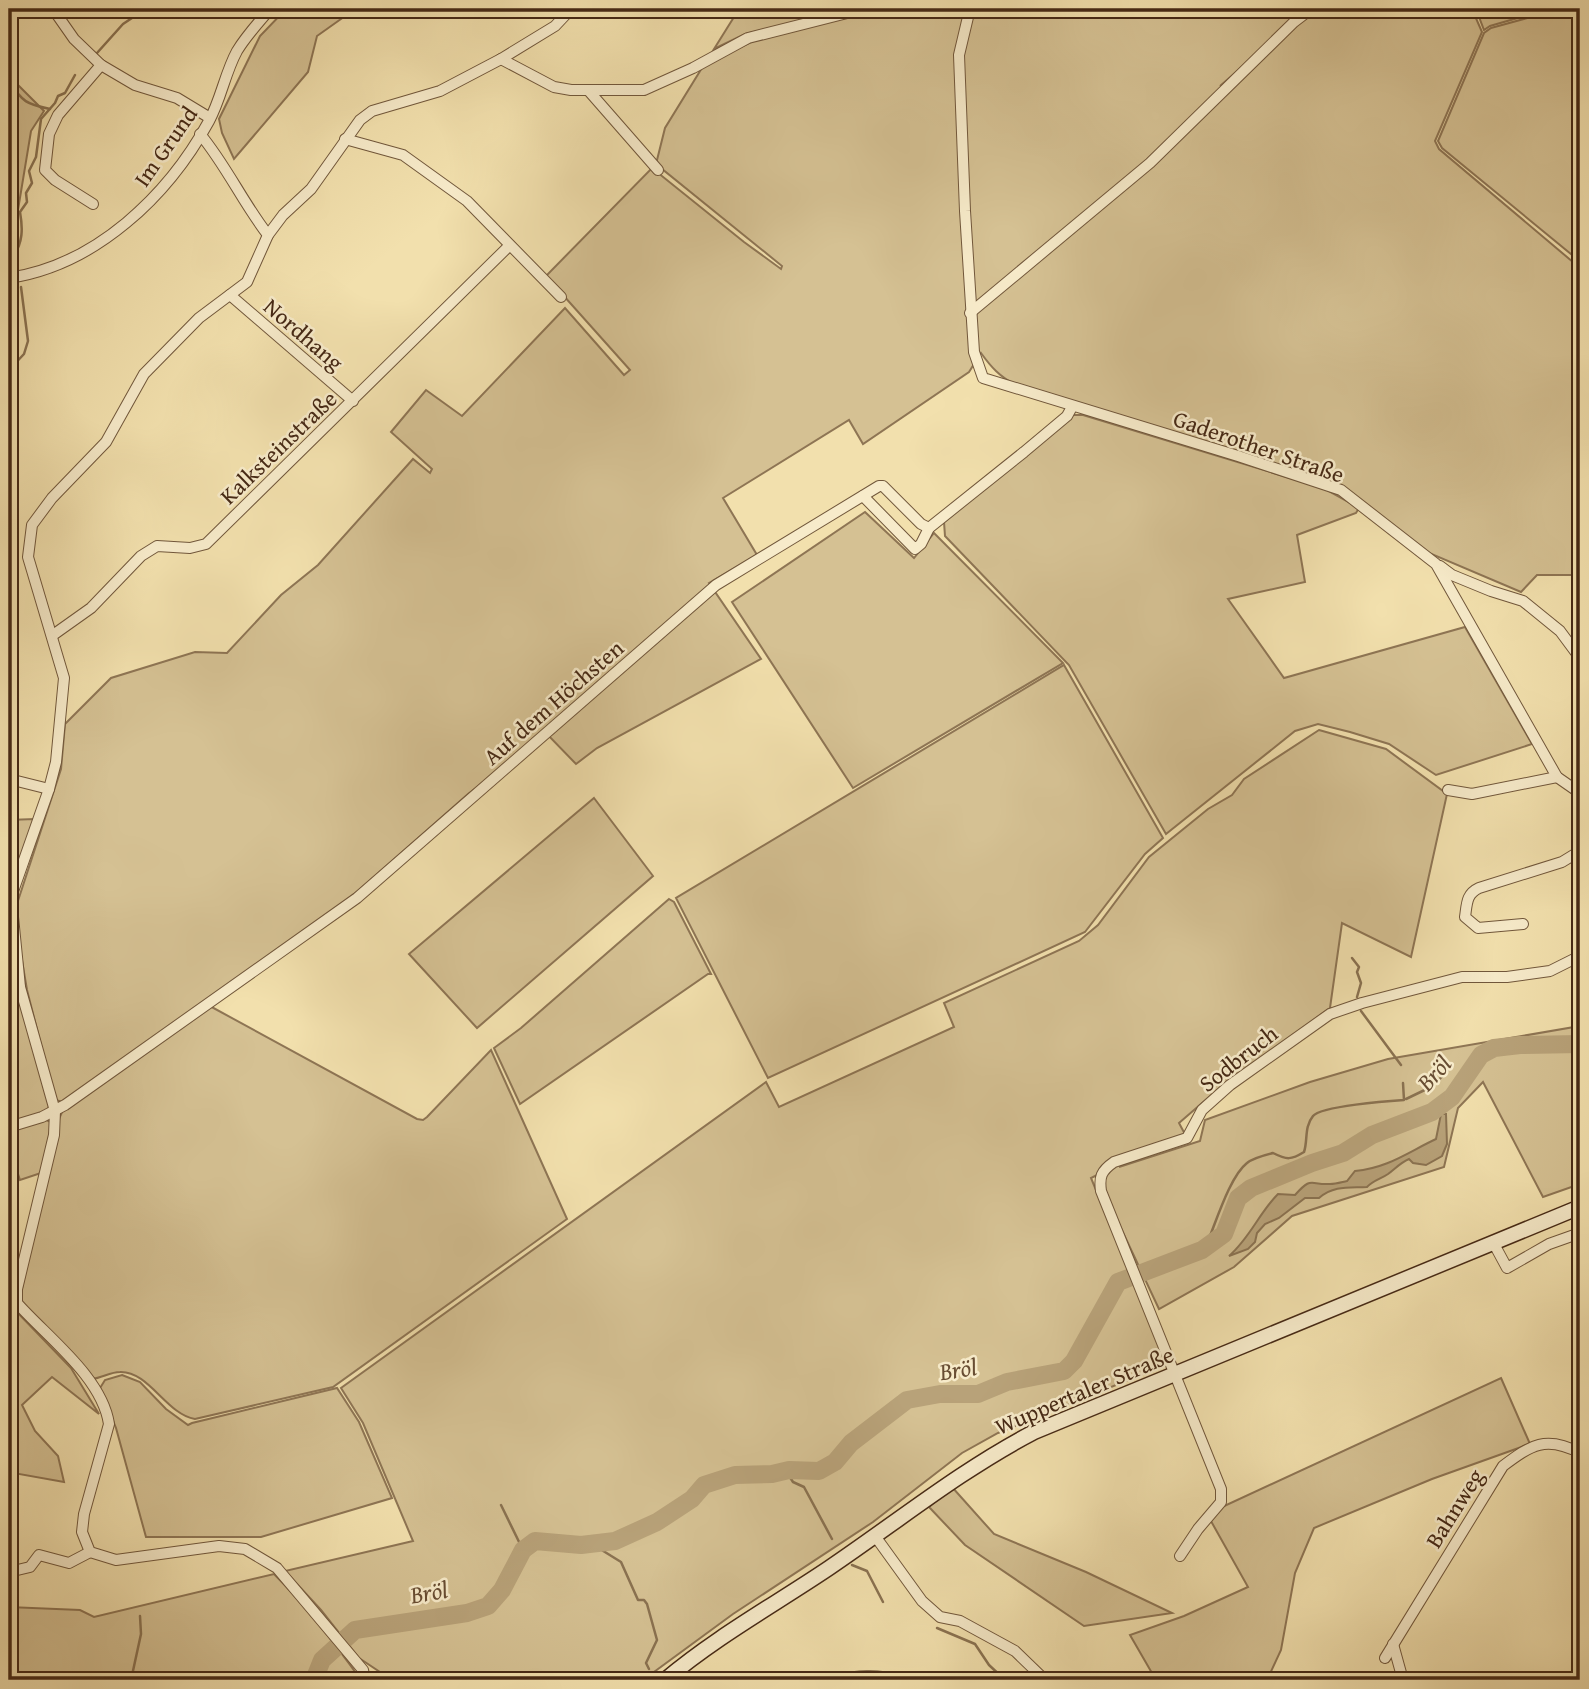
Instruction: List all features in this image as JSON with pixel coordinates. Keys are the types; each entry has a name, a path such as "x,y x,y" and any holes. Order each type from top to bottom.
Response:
{"main road":[{"name":"Wuppertaler Straße","path":"666,1680 713,1643 999,1451 1034,1432 1580,1207"}],"street":[{"path":"53,9 75,39 101,65 135,85 177,99 210,118"},
{"name":"Im Grund","path":"9,278 30,275 84,253 143,209 164,186 200,134 210,118 237,52 270,9"},
{"path":"90,1552 82,1532 84,1514 109,1424 107,1410 76,1364 17,1303 17,1289 54,1135 55,1111 20,987 11,897 56,762 64,678 28,557 32,526 52,498 106,442 144,374 200,318 247,282 268,235 283,215 311,188 360,120 372,111 440,91 501,59 555,26 571,9"},
{"path":"501,59 554,87 644,90 693,68 748,38 863,9"},
{"path":"967,9 968,17 959,55 971,313"},
{"path":"971,313 1150,163 1294,22 1311,9"},
{"path":"93,204 55,180 45,170 49,134 58,115 101,65"},
{"path":"587,90 658,170"},
{"path":"200,134 252,215 268,235"},
{"path":"345,139 403,156 467,201 561,297"},
{"name":"Kalksteinstraße","path":"53,635 91,608 141,556 157,546 190,548 206,544 509,246"},
{"name":"Nordhang","path":"230,295 353,401"},
{"name":"Gaderother Straße","path":"971,313 974,352 983,378 1340,490 1436,564 1558,777 1580,793"},
{"path":"863,496 915,549 921,544 929,528 1067,416 1072,407"},
{"name":"Auf dem Höchsten","path":"9,1127 55,1111 356,898 716,585 879,486 883,486 921,524 929,528"},
{"path":"1436,564 1452,575 1492,592 1523,601 1560,631 1580,658"},
{"path":"1448,790 1472,794 1558,777"},
{"path":"9,779 49,789"},
{"path":"1523,924 1478,928 1465,917 1468,898 1472,891 1479,888 1562,862 1580,851"},
{"name":"Sodbruch","path":"1180,1556 1221,1502 1221,1489 1101,1191 1099,1178 1104,1168 1114,1162 1187,1138 1202,1110 1230,1086 1330,1014 1462,977 1507,977 1550,971 1580,956"},
{"path":"9,989 20,987"},
{"path":"1494,1244 1507,1268 1549,1244 1580,1233"},
{"name":"Bahnweg","path":"1385,1658 1503,1466 1525,1449 1542,1443 1561,1444 1580,1453"},
{"path":"875,1536 922,1601 940,1617 960,1621 1014,1651 1045,1680"},
{"path":"9,1572 30,1567 39,1555 69,1563 90,1552 116,1560 219,1546 245,1549 277,1568 362,1670 365,1680"},
{"path":"1393,1644 1402,1680"},
{"path":"835,1680 857,1676 884,1676 898,1680"}],"shaded area":[{"path":"286,9 355,9 317,36 308,72 234,159 222,133 219,119 260,36"},
{"path":"739,9 850,9 745,34 714,49"},
{"path":"881,9 1309,9 1220,86 1316,9 1472,9 1482,32 1435,141 1439,149 1580,268 1580,575 1537,575 1521,592 1429,553 1363,502 1016,385 996,371 981,353 969,372 863,444 849,420 723,498 757,555 709,583 761,659 597,748 576,764 547,734 468,794 358,891 299,937 64,1102 55,1100 27,990 14,913 61,769 65,724 111,678 195,652 227,653 281,595 318,565 413,459 430,473 432,469 391,432 426,390 462,416 565,308 624,375 630,370 546,276 652,168 781,269 782,266 656,164 665,128 705,63 758,39"},
{"path":"1476,9 1549,9 1484,30"},
{"path":"1560,9 1580,9 1580,248 1577,259 1442,148 1438,141 1484,33 1491,28"},
{"path":"9,76 44,111 31,131 13,240 14,274 9,273"},
{"path":"1073,415 1083,415 1323,488 1359,508 1356,513 1297,535 1305,582 1228,599 1284,678 1465,627 1532,744 1436,775 1389,744 1318,724 1295,731 1166,834 1069,665 945,536 944,522"},
{"path":"865,512 914,558 934,533 1063,663 853,788 732,602"},
{"path":"1064,665 1163,838 1145,854 1085,932 768,1078 676,898"},
{"path":"1319,730 1386,749 1447,794 1411,957 1342,923 1330,1008 1216,1091 1179,1123 1187,1138 1119,1167 1200,1141 1205,1120 1310,1082 1388,1059 1580,1026 1580,1184 1543,1197 1483,1082 1458,1108 1444,1167 1292,1216 1234,1267 1159,1309 1103,1190 1105,1171 1091,1178 1166,1361 1163,1366 998,1433 962,1453 873,1522 733,1614 643,1680 392,1680 359,1658 321,1610 285,1571 413,1541 363,1423 341,1388 766,1082 779,1107 954,1027 944,1003 1079,941 1098,925 1149,857 1208,809 1232,795 1244,779"},
{"path":"594,798 653,876 477,1028 409,954"},
{"path":"34,819 9,893 9,820"},
{"path":"669,899 674,902 711,974 520,1104 494,1048 521,1028"},
{"path":"9,991 17,991 50,1103 47,1112 9,1125"},
{"path":"208,1005 423,1120 491,1050 567,1219 333,1387 195,1419 185,1416 140,1378 130,1374 116,1372 92,1379 21,1302 58,1121 63,1110"},
{"path":"1441,1114 1446,1114 1447,1144 1442,1156 1426,1165 1413,1163 1409,1159 1367,1187 1342,1188 1319,1198 1305,1198 1279,1218 1265,1224 1248,1249 1229,1256 1278,1194 1295,1195 1308,1183 1332,1184 1347,1181 1355,1171 1378,1167 1397,1159 1436,1139"},
{"path":"46,1120 51,1122 51,1127 41,1173 20,1180 17,1171 9,1173 9,1130"},
{"path":"9,1307 71,1368 99,1414 52,1377 22,1405 35,1431 58,1456 64,1482 14,1473 9,1484"},
{"path":"122,1375 140,1382 166,1409 188,1425 337,1388 359,1422 392,1498 261,1537 146,1537 116,1428 100,1388 105,1380"},
{"path":"1501,1378 1530,1444 1432,1479 1314,1528 1295,1573 1281,1650 1267,1680 1156,1680 1130,1635 1184,1616 1248,1587 1207,1514"},
{"path":"952,1487 994,1534 1086,1572 1172,1613 1084,1626 965,1545 929,1507"},
{"path":"274,1574 320,1625 361,1680 9,1680 9,1607 80,1610 94,1617"}],"waterway":[{"path":"97,53 123,24 142,9"},
{"path":"16,268 13,257 21,235 20,212 27,202 26,193 32,183 29,171 36,157 41,119 58,96 65,93 75,75"},
{"path":"9,82 26,101 50,109"},
{"path":"9,370 24,354 28,341 21,287"},
{"path":"1352,958 1359,967 1357,972 1361,983 1357,997"},
{"path":"1361,1011 1401,1065"},
{"name":"Bröl","path":"314,1680 322,1660 355,1630 467,1613 488,1606 502,1590 523,1550 535,1541 581,1545 615,1541 657,1522 692,1499 704,1485 735,1475 772,1474 789,1470 819,1471 835,1462 851,1443 907,1400 940,1394 978,1394 1007,1382 1064,1371 1074,1361 1118,1282 1202,1250 1224,1234 1238,1198 1251,1188 1343,1153 1372,1135 1432,1112 1452,1097 1481,1055 1494,1048 1580,1044"},
{"path":"1406,1099 1433,1086 1448,1070"},
{"path":"1205,1248 1228,1190 1247,1163 1273,1153 1289,1158 1300,1155 1304,1152 1308,1125 1313,1116 1328,1109 1404,1100 1403,1083"},
{"path":"786,1471 793,1482 804,1487 832,1539"},
{"path":"501,1505 523,1550"},
{"path":"592,1544 621,1562 638,1600 644,1600 647,1604 657,1640 646,1663 649,1669"},
{"path":"852,1565 867,1571 883,1602"},
{"path":"131,1680 141,1634 140,1616"},
{"path":"937,1628 975,1644 989,1665 1005,1680"}]}
